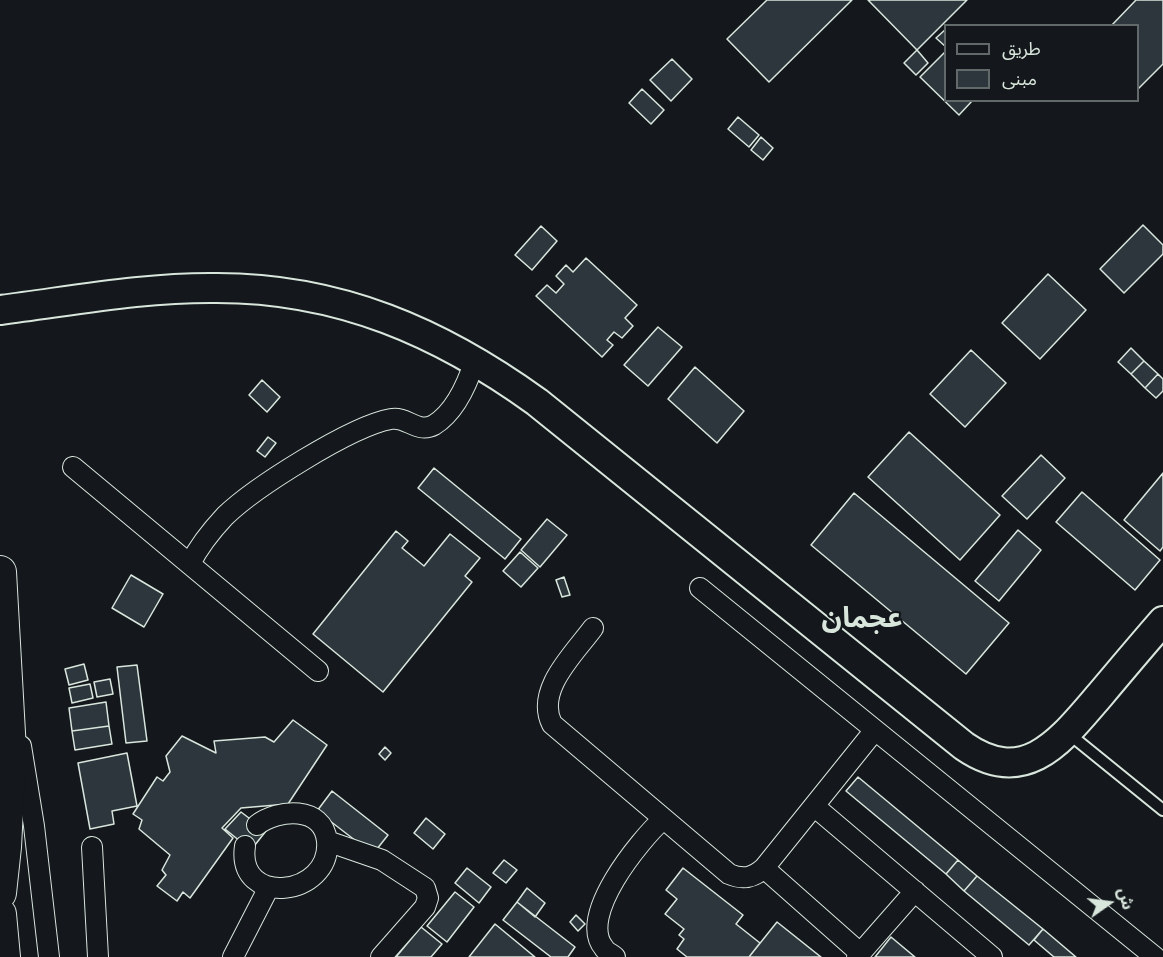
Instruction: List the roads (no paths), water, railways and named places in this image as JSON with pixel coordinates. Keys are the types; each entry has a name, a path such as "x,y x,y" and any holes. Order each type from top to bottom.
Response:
{"main road":[{"path":"0,572 6,670 9,791 0,893"},
{"path":"0,914 4,957"}],"street":[{"path":"0,310 178,289 257,290 334,302 372,312 409,326 475,360 537,402 975,754 1001,762 1029,760 1044,753 1068,732 1163,621"},
{"path":"190,564 211,531 227,514 325,447 368,426 391,419 400,419 420,428 433,425 461,393 475,360"},
{"path":"73,467 318,671"},
{"path":"700,588 1155,957"},
{"path":"593,628 552,687 548,696 548,715 559,731 729,874 744,878 751,877 764,868 875,730"},
{"path":"6,670 34,826 49,957"},
{"path":"814,806 992,957"},
{"path":"245,846 248,868 256,880 269,888 291,888 310,879 323,862 327,841 320,825 305,814 279,813 257,825"},
{"path":"615,957 603,948 599,938 599,915 622,867 648,833 663,819"},
{"path":"327,841 382,860 425,888 428,898 425,907 381,957"},
{"path":"92,847 98,957"},
{"path":"764,868 859,955 915,891"},
{"path":"233,957 269,888"}],"lane":[{"path":"1068,732 1163,810"}],"district":[{"name":"عجمان","path":"862,619"}]}
